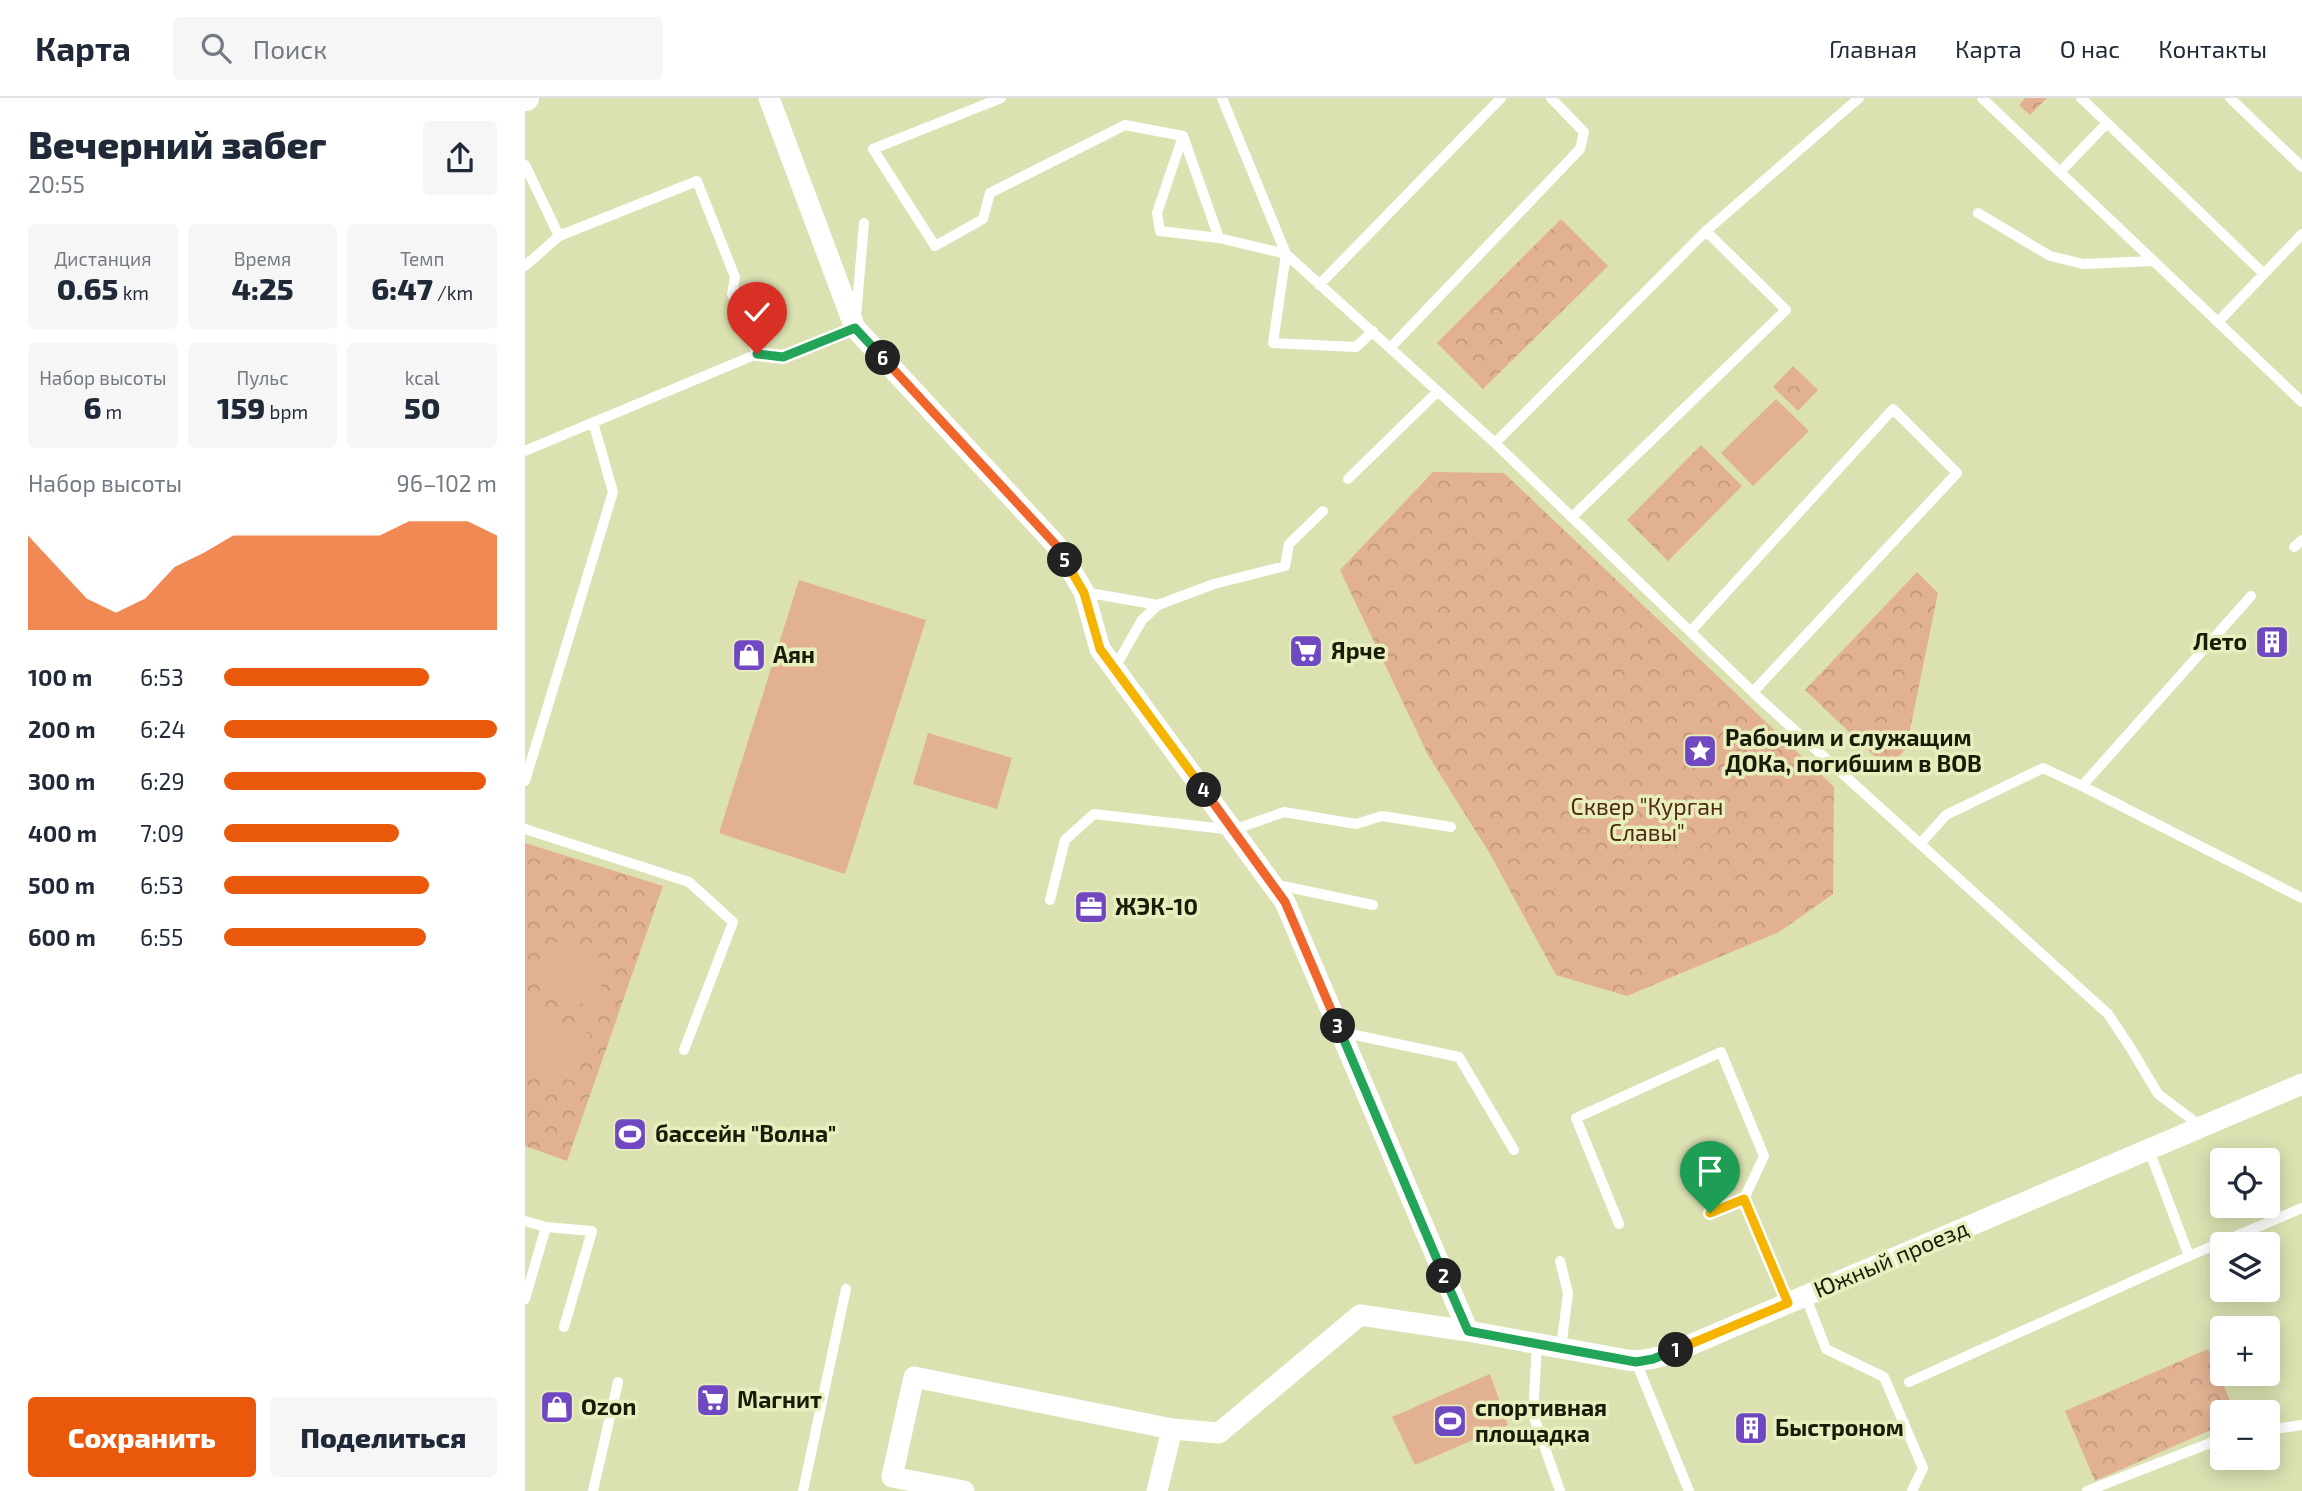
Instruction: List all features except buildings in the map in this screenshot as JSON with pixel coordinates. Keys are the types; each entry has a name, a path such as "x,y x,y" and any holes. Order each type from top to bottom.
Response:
{"street":[{"path":"769,98 855,328 1056,545 1084,593 1100,649 1285,902 1468,1331"},
{"name":"Южный проезд","path":"964,1491 892,1476 914,1377 1172,1429 1219,1433 1360,1315 1468,1331 1636,1362 1669,1353 2302,1084"},
{"path":"1157,1491 1172,1429"}],"lane":[{"path":"1001,98 873,149 935,246 983,219 990,193 1125,125 1183,136"},
{"path":"1222,98 1286,254 1495,443 1753,692 2108,1013 2158,1094 2202,1127"},
{"path":"1318,285 1501,98"},
{"path":"1390,348 1580,149 1584,132 1551,98"},
{"path":"1495,443 1706,231 1859,98"},
{"path":"1982,98 2302,402"},
{"path":"2081,98 2264,274"},
{"path":"2230,98 2302,167"},
{"path":"2060,172 2108,123"},
{"path":"1183,136 1219,238"},
{"path":"1183,136 1157,213 1160,231 1219,238 1286,254"},
{"path":"525,165 559,236"},
{"path":"525,266 559,236 697,181 735,277 732,295 757,354"},
{"path":"1979,213 2050,256 2083,264 2153,261"},
{"path":"525,451 757,354 783,357 855,328 864,223"},
{"path":"1571,517 1786,310 1706,231"},
{"path":"2218,322 2302,234"},
{"path":"1286,254 1273,343 1356,347 1373,331"},
{"path":"1347,479 1437,392"},
{"path":"1691,631 1893,409 1957,473 1753,692"},
{"path":"525,781 614,492 593,422"},
{"path":"1114,668 1142,620 1159,605 1214,584 1285,566 1289,544 1323,511"},
{"path":"1084,593 1159,605"},
{"path":"2082,786 2251,596"},
{"path":"1920,844 1946,815 2043,768 2302,898"},
{"path":"1050,900 1065,840 1094,814 1233,830 1284,812 1356,824 1382,816 1451,827"},
{"path":"525,830 689,882 733,922 684,1050"},
{"path":"1273,884 1373,905"},
{"path":"1341,1032 1459,1057 1514,1150"},
{"path":"1619,1224 1576,1118 1721,1052 1764,1156 1744,1199 1710,1213"},
{"path":"2149,1150 2189,1256"},
{"path":"1744,1199 1796,1299 1826,1349 1884,1377 1923,1468 1912,1491"},
{"path":"1909,1382 2302,1208"},
{"path":"525,1221 546,1227 592,1231 564,1327"},
{"path":"525,1299 546,1227"},
{"path":"1560,1261 1568,1293 1561,1348"},
{"path":"803,1491 846,1289"},
{"path":"1537,1344 1533,1413 1560,1491"},
{"path":"1636,1362 1689,1491"},
{"path":"593,1491 618,1382"},
{"path":"2280,1428 2302,1425"},
{"path":"2087,1491 2210,1443"}],"green space":[{"path":"2025,98 2047,98 2030,115 2019,105"},
{"path":"1561,219 1608,266 1483,389 1437,343"},
{"path":"1793,366 1818,390 1798,411 1773,387"},
{"path":"1776,399 1809,431 1753,486 1721,453"},
{"path":"1701,445 1742,486 1668,561 1627,520"},
{"name":"Сквер \"Курган Славы\"","path":"1433,472 1504,473 1834,787 1833,894 1779,932 1627,996 1556,975 1490,854 1428,755 1340,570"},
{"path":"1917,572 1938,593 1906,749 1887,768 1805,690"},
{"path":"799,580 926,620 845,874 719,833"},
{"path":"928,733 1012,758 997,809 913,784"},
{"path":"525,843 663,886 567,1161 525,1146"},
{"path":"555,942 610,960 594,1008 539,990"},
{"path":"525,1013 591,1034 576,1082 525,1065"},
{"path":"2208,1349 2210,1386 2224,1386 2230,1400 2210,1400 2210,1430 2095,1481 2065,1411"},
{"name":"спортивная площадка","path":"1490,1374 1508,1425 1415,1465 1392,1417"}],"place":[{"name":"Лето","path":"2272,642"},
{"name":"Ярче","path":"1306,651"},
{"name":"Аян","path":"749,655"},
{"name":"Рабочим и служащим ДОКа, погибшим в ВОВ","path":"1700,751"},
{"name":"ЖЭК-10","path":"1091,907"},
{"name":"бассейн \"Волна\"","path":"630,1134"},
{"name":"Магнит","path":"713,1400"},
{"name":"Ozon","path":"557,1407"},
{"name":"спортивная площадка","path":"1450,1421"},
{"name":"Быстроном","path":"1751,1428"}],"route":[{"path":"757,354 783,357 855,328 1056,545 1084,593 1100,649 1285,902 1468,1331 1636,1362 1669,1353 1788,1303 1744,1199 1710,1213"}]}
